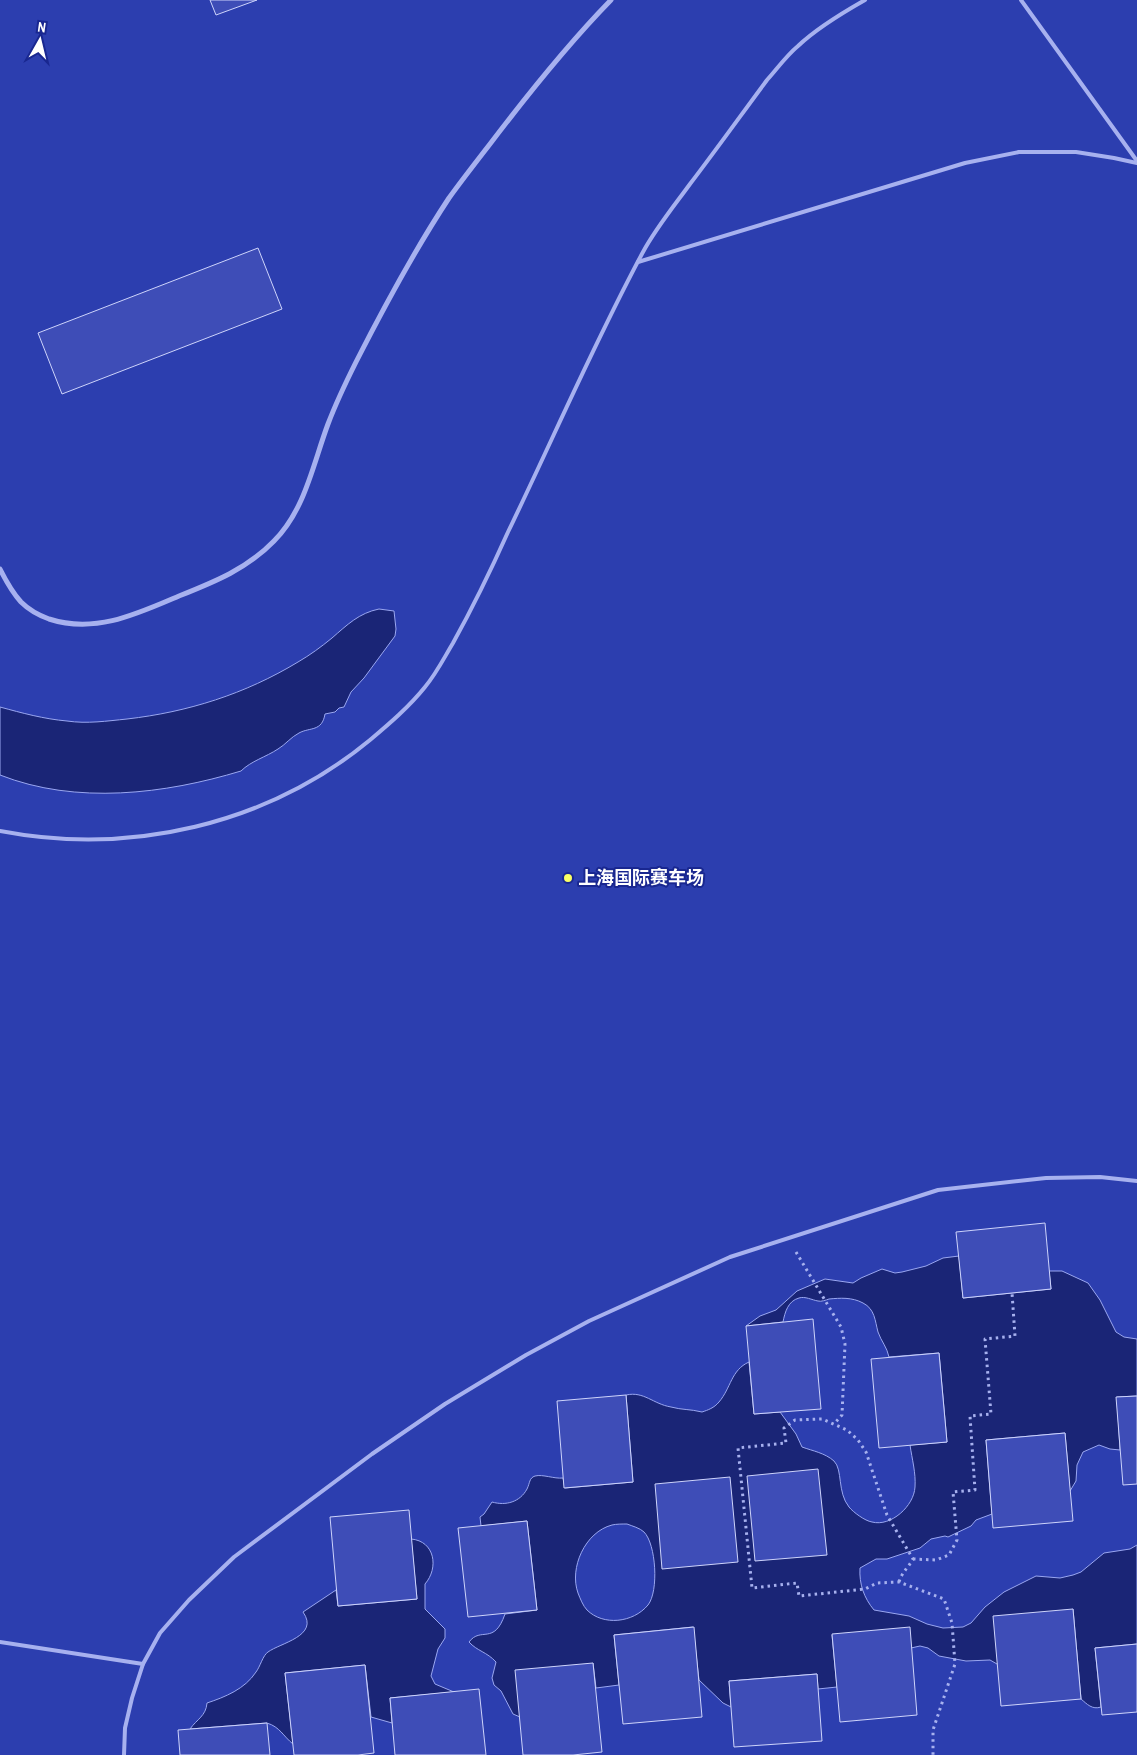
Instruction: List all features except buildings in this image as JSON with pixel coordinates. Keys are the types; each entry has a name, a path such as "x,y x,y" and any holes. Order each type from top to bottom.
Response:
{"street":[{"path":"0,569 10,589 22,603 37,615 58,622 83,625 106,623 129,617 221,578 252,562 275,541 289,524 301,499 329,421 355,364 402,276 450,198 527,95 611,0"}],"lane":[{"path":"0,831 24,836 67,840 108,840 144,837 190,829 224,820 289,792 341,761 385,727 426,686 441,664 475,604 598,342 645,248 667,215 767,80 798,45 846,10 865,0"},
{"path":"1020,0 1137,162"},
{"path":"638,262 974,161 1019,152 1076,152 1137,162"},
{"path":"124,1755 125,1728 132,1698 144,1664 160,1633 188,1600 234,1557 372,1454 445,1404 526,1355 589,1320 730,1257 938,1190 1046,1178 1100,1177 1137,1181"},
{"path":"0,1642 144,1664"}],"path":[{"path":"788,1238 841,1327 845,1344 842,1415 834,1424"},
{"path":"913,1559 936,1560 949,1555 956,1540 953,1492 975,1490 970,1416 991,1414 985,1339 1015,1336 1012,1293"},
{"path":"898,1582 902,1573 913,1559 887,1515 866,1452 858,1440 847,1430 822,1419 794,1420 784,1428 786,1443 738,1448 752,1588 797,1584 799,1596 865,1589 877,1583 898,1582 944,1599 952,1623 955,1664 933,1730 933,1755"}],"shaded area":[{"name":"上海国际赛车场","path":"0,0 1137,0 1137,1755 0,1755"},
{"path":"379,609 394,611 395,636 364,678 351,692 344,707 339,708 335,712 325,714 321,724 296,735 281,747 249,764 241,771 182,786 120,793 59,790 29,784 0,775 0,707 25,714 74,722 127,719 172,712 216,700 258,683 315,651 359,617"},
{"path":"959,1256 963,1298 1051,1289 1049,1271 1062,1271 1088,1283 1100,1300 1116,1332 1124,1337 1137,1339 1137,1396 1117,1397 1120,1450 1099,1445 1083,1452 1077,1465 1076,1481 1070,1491 1065,1433 986,1440 992,1514 976,1520 971,1526 948,1537 931,1539 920,1548 887,1559 876,1559 860,1568 860,1580 863,1590 867,1601 874,1610 909,1616 927,1624 943,1628 963,1627 971,1623 985,1607 1004,1592 1036,1576 1060,1578 1073,1575 1081,1572 1104,1553 1130,1549 1137,1545 1137,1644 1095,1648 1101,1707 1092,1707 1081,1699 1073,1609 997,1664 990,1660 966,1661 939,1656 928,1648 920,1646 911,1648 832,1635 837,1687 818,1689 817,1674 729,1681 731,1707 723,1703 699,1680 693,1627 614,1635 619,1685 596,1688 593,1663 520,1717 513,1714 501,1691 494,1685 492,1678 496,1662 469,1642 478,1635 492,1633 496,1630 505,1614 537,1610 527,1521 481,1526 480,1517 492,1502 507,1503 517,1500 535,1476 563,1478 565,1488 633,1482 626,1395 643,1396 679,1409 702,1412 711,1409 717,1404 738,1370 749,1362 754,1414 780,1412 796,1434 802,1447 823,1454 834,1461 837,1465 845,1501 856,1514 866,1520 879,1523 894,1518 906,1508 914,1494 915,1476 910,1445 947,1442 939,1353 889,1357 870,1309 859,1301 850,1299 842,1298 819,1301 806,1298 795,1299 786,1311 783,1322 746,1326 760,1316 776,1310 797,1291 825,1279 853,1283 882,1269 895,1273 902,1272 926,1266 943,1258","holes":["627,1524 638,1528 648,1538 655,1568 654,1589 648,1605 642,1611 626,1619 609,1620 594,1615 583,1604 576,1583 578,1562 587,1543 594,1535 602,1529 614,1525"]},
{"path":"411,1539 419,1541 430,1550 433,1563 429,1578 425,1584 425,1609 445,1629 445,1638 438,1649 431,1676 435,1684 454,1692 390,1698 392,1723 371,1717 365,1665 285,1673 293,1744 278,1729 267,1723 190,1729 203,1714 207,1703 240,1688 256,1672 266,1654 303,1633 307,1620 303,1612 336,1590 338,1606 417,1599"}],"place":[{"name":"上海国际赛车场","path":"568,878"}]}
